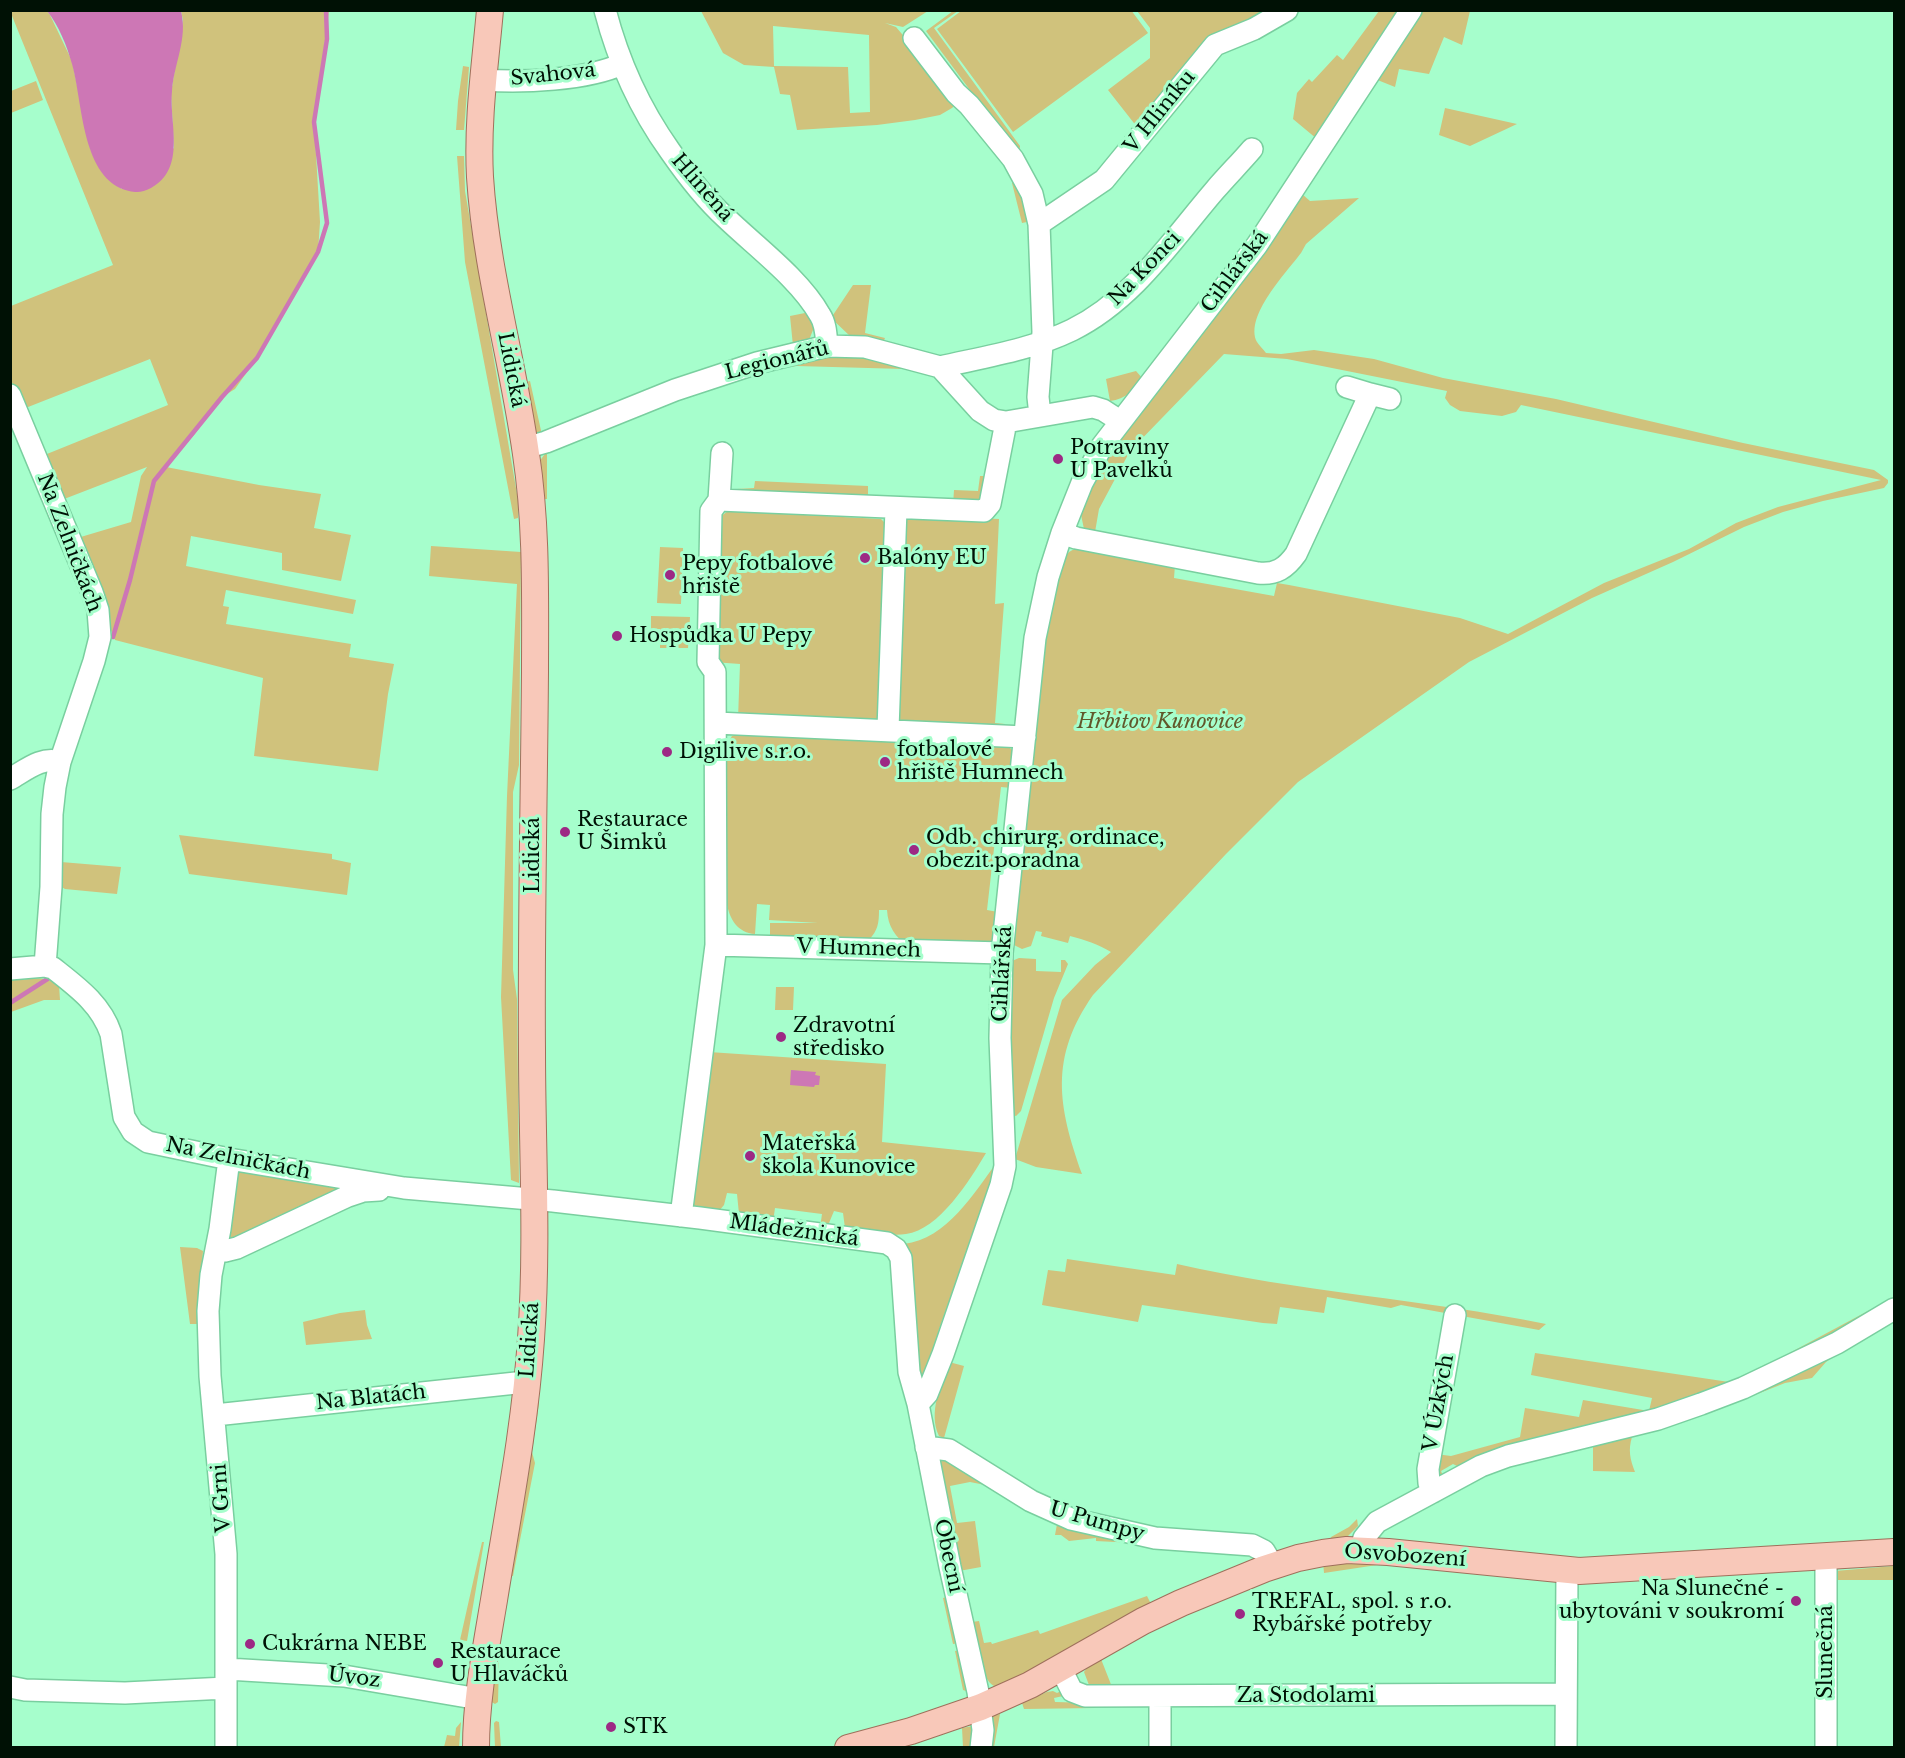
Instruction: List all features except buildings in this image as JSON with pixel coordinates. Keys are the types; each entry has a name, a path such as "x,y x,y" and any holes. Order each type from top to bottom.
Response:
{"main road":[{"name":"Lidická","path":"476,1748 479,1699 528,1384 534,1287 535,1200 532,1050 534,541 532,497 525,448 497,294 482,194 479,147 490,10"},
{"name":"Osvobození","path":"848,1748 911,1731 981,1707 1061,1669 1143,1621 1172,1607 1273,1566 1323,1552 1360,1550 1568,1570 1630,1569 1894,1552"}],"street":[{"name":"Hliněná","path":"605,10 622,64 641,104 669,150 725,217 757,245 820,314 825,327 827,346"},
{"name":"V Hliníku","path":"1039,224 1104,180 1215,45 1254,29 1287,10"},
{"name":"Cihlářská","path":"918,1404 927,1394 943,1354 1003,1176 1005,1156 1001,1095 1000,1010 1002,953 1040,611 1062,533 1088,470 1120,421 1257,245 1411,10"},
{"path":"914,38 1018,167 1032,194 1039,224 1042,342 1038,398 1040,415"},
{"name":"Svahová","path":"483,80 566,78 611,69 622,64"},
{"name":"Na Konci","path":"940,367 1042,342 1086,322 1123,296 1252,149"},
{"name":"Legionářů","path":"525,448 546,442 685,386 757,363 827,346 865,347 940,367"},
{"path":"940,367 980,411 994,420 1006,422 1095,407 1120,421"},
{"path":"1062,533 1076,538 1258,573 1277,572 1287,566 1296,554 1380,396 1347,387"},
{"name":"Na Zelničkách","path":"10,395 92,592 99,620 99,645 60,762 52,814 51,887 54,971 96,1005 108,1023 124,1117 133,1132 148,1142 229,1159 404,1188 535,1200"},
{"path":"718,500 982,512 990,504 1006,422"},
{"path":"681,1216 716,945 715,672 708,662 708,629 711,511 718,500 722,453"},
{"path":"888,729 896,509"},
{"path":"716,723 1025,736"},
{"path":"10,779 42,761 60,762"},
{"name":"V Humnech","path":"716,945 1002,953"},
{"path":"10,969 54,971"},
{"name":"V Grni","path":"226,1748 226,1554 210,1376 208,1311 211,1275 217,1250 229,1159"},
{"path":"217,1250 237,1248 352,1195 371,1190 404,1188"},
{"name":"Mládežnická","path":"535,1200 681,1216 887,1243 896,1249 901,1258 908,1358 918,1404"},
{"path":"1360,1550 1364,1538 1377,1522 1494,1461 1658,1419 1743,1388 1837,1343 1894,1309"},
{"name":"V Úzkých","path":"1433,1492 1429,1483 1428,1469 1455,1315"},
{"name":"Na Blatách","path":"215,1415 516,1383 528,1384"},
{"name":"Obecní","path":"918,1404 981,1707 983,1730 981,1748"},
{"name":"U Pumpy","path":"926,1447 949,1450 1031,1501 1071,1519 1155,1538 1252,1545 1264,1551 1273,1566"},
{"name":"Slunečná","path":"1826,1557 1826,1748"},
{"path":"1566,1748 1568,1570"},
{"name":"Za Stodolami","path":"1061,1669 1072,1691 1081,1696 1566,1694"},
{"name":"Úvoz","path":"10,1688 125,1693 226,1678 344,1676 479,1699"},
{"path":"1160,1697 1160,1748"}],"green space":[{"path":"1131,10 1148,33 1013,132 937,29 961,11"},
{"path":"10,11 47,11 50,15 72,61 90,148 103,172 122,189 174,148 171,93 183,20 181,11 329,11 314,121 320,222 318,252 257,358 235,389 222,397 194,435 166,467 321,494 314,528 351,535 341,581 282,570 282,553 191,536 186,566 356,600 353,614 226,590 223,606 229,607 226,624 351,644 349,657 394,664 378,771 254,756 263,678 115,640 74,539 131,522 141,476 147,467 59,501 42,456 168,405 150,359 23,409 11,380 11,306 113,265"},
{"path":"701,11 928,11 903,27 885,23 896,27 959,101 940,115 915,120 797,130 790,95 780,94 774,67 744,65 723,53","holes":["773,26 869,35 870,112 850,113 848,67 774,66"]},
{"path":"953,11 958,11 934,28 1020,146 1019,156 926,31"},
{"path":"1137,11 1276,11 1257,23 1137,127 1108,90 1150,58 1150,28"},
{"path":"1379,11 1403,11 1317,139 1293,119 1297,93 1309,79 1312,82 1337,55 1343,60"},
{"path":"1419,11 1470,11 1462,45 1444,37 1429,74 1399,69 1395,87 1375,79"},
{"path":"463,66 469,67 464,130 456,130 458,101"},
{"path":"36,81 43,100 11,113 11,91"},
{"path":"1445,108 1517,124 1470,146 1439,135"},
{"path":"457,156 464,156 465,191 518,500 518,518 514,519 465,262"},
{"path":"1018,179 1032,221 1022,223 1012,183"},
{"name":"Hřbitov Kunovice","path":"1302,194 1310,201 1359,198 1306,244 1269,295 1256,320 1255,331 1257,342 1266,353 1281,354 1314,350 1374,359 1443,378 1556,399 1743,443 1874,470 1888,480 1888,483 1884,488 1783,512 1744,527 1592,598 1469,662 1298,782 1226,854 1093,995 1069,1040 1062,1083 1067,1126 1082,1174 1036,1167 1015,1159 1062,1000 1095,965 1111,952 1096,944 1070,936 1068,943 1041,936 1042,932 1036,931 1031,946 1022,949 1012,944 1041,655 1062,560 1070,552 1080,548 1175,565 1174,578 1274,596 1277,583 1289,585 1460,618 1508,634 1604,583 1689,549 1736,523 1778,507 1881,480 1521,405 1516,412 1502,416 1460,411 1450,405 1445,398 1447,391 1287,359 1224,354 1130,451 1099,509 1095,532 1084,529 1080,510 1098,466"},
{"path":"853,285 871,285 865,333 885,338 882,345 851,337 831,318"},
{"path":"810,312 815,325 809,340 793,346 790,316"},
{"path":"828,352 905,363 904,369 797,366 763,370"},
{"path":"1136,371 1143,379 1140,383 1125,396 1110,401 1106,379"},
{"path":"530,381 542,435 535,433 523,383"},
{"path":"547,451 547,499 544,499 539,462"},
{"path":"980,476 990,476 984,503 953,505 954,490 978,491"},
{"path":"755,481 868,486 868,503 738,495 737,489 754,488"},
{"path":"728,511 881,519 888,526 882,719 877,724 738,719 740,664 713,662 720,517"},
{"path":"912,515 999,519 995,604 1004,603 995,723 1005,724 1005,727 903,723 897,718 901,523"},
{"path":"431,546 521,552 519,765 513,792 513,970 517,999 519,1183 511,1180 501,997 517,584 429,576"},
{"name":"Pepy fotbalové hřiště","path":"660,547 683,548 681,604 657,603"},
{"path":"651,616 690,617 688,648 660,648 660,629 651,629"},
{"path":"742,733 1007,745 1014,752 1012,788 1001,787 987,910 998,912 994,942 908,947 893,931 887,910 879,910 877,926 869,940 770,940 770,923 818,923 769,920 770,905 757,904 755,934 739,928 732,920 727,903 727,744 732,736"},
{"path":"179,835 332,854 332,859 351,863 347,895 189,874"},
{"path":"61,862 121,867 117,894 65,889 60,886"},
{"path":"1019,958 1036,959 1036,971 1061,972 1061,960 1065,960 1068,964 1054,998 1021,1111 1016,1116 1012,1115 1009,1104 1012,961"},
{"path":"21,975 22,980 41,979 59,985 60,1000 44,1000 11,1012 11,977"},
{"path":"776,987 794,987 793,1010 775,1010"},
{"path":"709,1052 886,1064 882,1142 986,1153 942,1214 918,1230 906,1234 884,1234 845,1228 843,1213 834,1211 829,1223 820,1228 822,1214 775,1208 773,1222 739,1214 737,1194 727,1193 724,1205 718,1212 689,1210"},
{"path":"997,1162 996,1171 938,1332 941,1341 925,1376 918,1376 904,1244 919,1240 946,1224 969,1200"},
{"path":"239,1169 336,1180 342,1189 230,1240 226,1237 230,1186"},
{"path":"180,1247 197,1248 203,1251 199,1324 190,1324"},
{"path":"1067,1259 1175,1275 1177,1264 1269,1282 1454,1308 1546,1324 1539,1330 1401,1305 1391,1308 1327,1297 1324,1313 1280,1307 1277,1324 1142,1305 1138,1322 1042,1305 1048,1270 1065,1272"},
{"path":"1894,1297 1894,1322 1843,1350 1826,1362 1812,1378 1785,1383 1712,1412 1632,1437 1630,1454 1635,1472 1593,1471 1593,1446 1631,1437 1629,1422 1461,1468 1453,1464 1441,1471 1444,1478 1439,1478 1436,1454 1451,1456 1520,1437 1525,1408 1579,1417 1583,1400 1649,1411 1652,1398 1531,1375 1535,1353 1729,1382 1769,1364"},
{"path":"365,1310 372,1339 306,1345 303,1322 340,1313"},
{"path":"949,1362 964,1366 944,1438 939,1436 936,1427 935,1408"},
{"path":"535,1402 539,1403 532,1452 535,1463 513,1576 508,1576 514,1563 531,1459 529,1452"},
{"path":"943,1457 990,1486 970,1482 950,1486 957,1523 975,1521 981,1567 959,1571 937,1461"},
{"path":"1058,1519 1134,1543 1096,1541 1096,1538 1069,1541 1061,1535 1055,1535"},
{"path":"1357,1519 1358,1526 1346,1538 1329,1542 1331,1537 1349,1527"},
{"path":"482,1542 484,1542 467,1641 460,1640"},
{"path":"1323,1561 1377,1561 1377,1565 1324,1573"},
{"path":"1894,1566 1894,1580 1835,1580 1835,1571"},
{"path":"950,1596 960,1643 953,1644 943,1598"},
{"path":"1147,1596 1151,1604 1004,1684 994,1686 985,1675 972,1622 979,1621 984,1643 991,1642 992,1644 1038,1630 1040,1634"},
{"path":"962,1650 969,1692 963,1690 955,1651"},
{"path":"1101,1659 1112,1687 1092,1688 1084,1672"},
{"path":"494,1663 499,1663 498,1702 495,1704 490,1701"},
{"path":"1053,1691 1057,1693 1061,1691 1063,1696 1054,1698 1055,1702 1094,1703 1095,1708 1024,1709 1022,1703"},
{"path":"1000,1714 994,1747 986,1748 990,1716"},
{"path":"461,1722 459,1747 444,1747 447,1735 455,1736 456,1728"},
{"path":"499,1722 501,1747 495,1747 494,1723"},
{"path":"973,1726 975,1747 963,1747 962,1728"}],"shaded area":[{"path":"47,11 181,11 182,41 172,91 173,157 162,179 151,188 140,192 129,191 113,184 101,172 87,138 68,50"},
{"path":"791,1070 816,1072 815,1075 820,1076 819,1085 814,1087 790,1085"}],"waterway":[{"path":"113,637 130,580 154,481 257,358 318,252 327,223 314,122 327,39 326,10"},
{"path":"10,1003 49,978"}],"place":[{"name":"Potraviny U Pavelků","path":"1058,459"},
{"name":"Balóny EU","path":"865,558"},
{"name":"Pepy fotbalové hřiště","path":"670,575"},
{"name":"Hospůdka U Pepy","path":"617,636"},
{"name":"Digilive s.r.o.","path":"667,752"},
{"name":"fotbalové hřiště Humnech","path":"885,762"},
{"name":"Restaurace U Šimků","path":"565,832"},
{"name":"Odb. chirurg. ordinace, obezit.poradna","path":"914,850"},
{"name":"Zdravotní středisko","path":"781,1037"},
{"name":"Mateřská škola Kunovice","path":"750,1156"},
{"name":"Na Slunečné - ubytováni v soukromí","path":"1796,1601"},
{"name":"TREFAL, spol. s r.o. Rybářské potřeby","path":"1240,1614"},
{"name":"Cukrárna NEBE","path":"250,1644"},
{"name":"Restaurace U Hlaváčků","path":"438,1663"},
{"name":"STK","path":"611,1727"}]}
